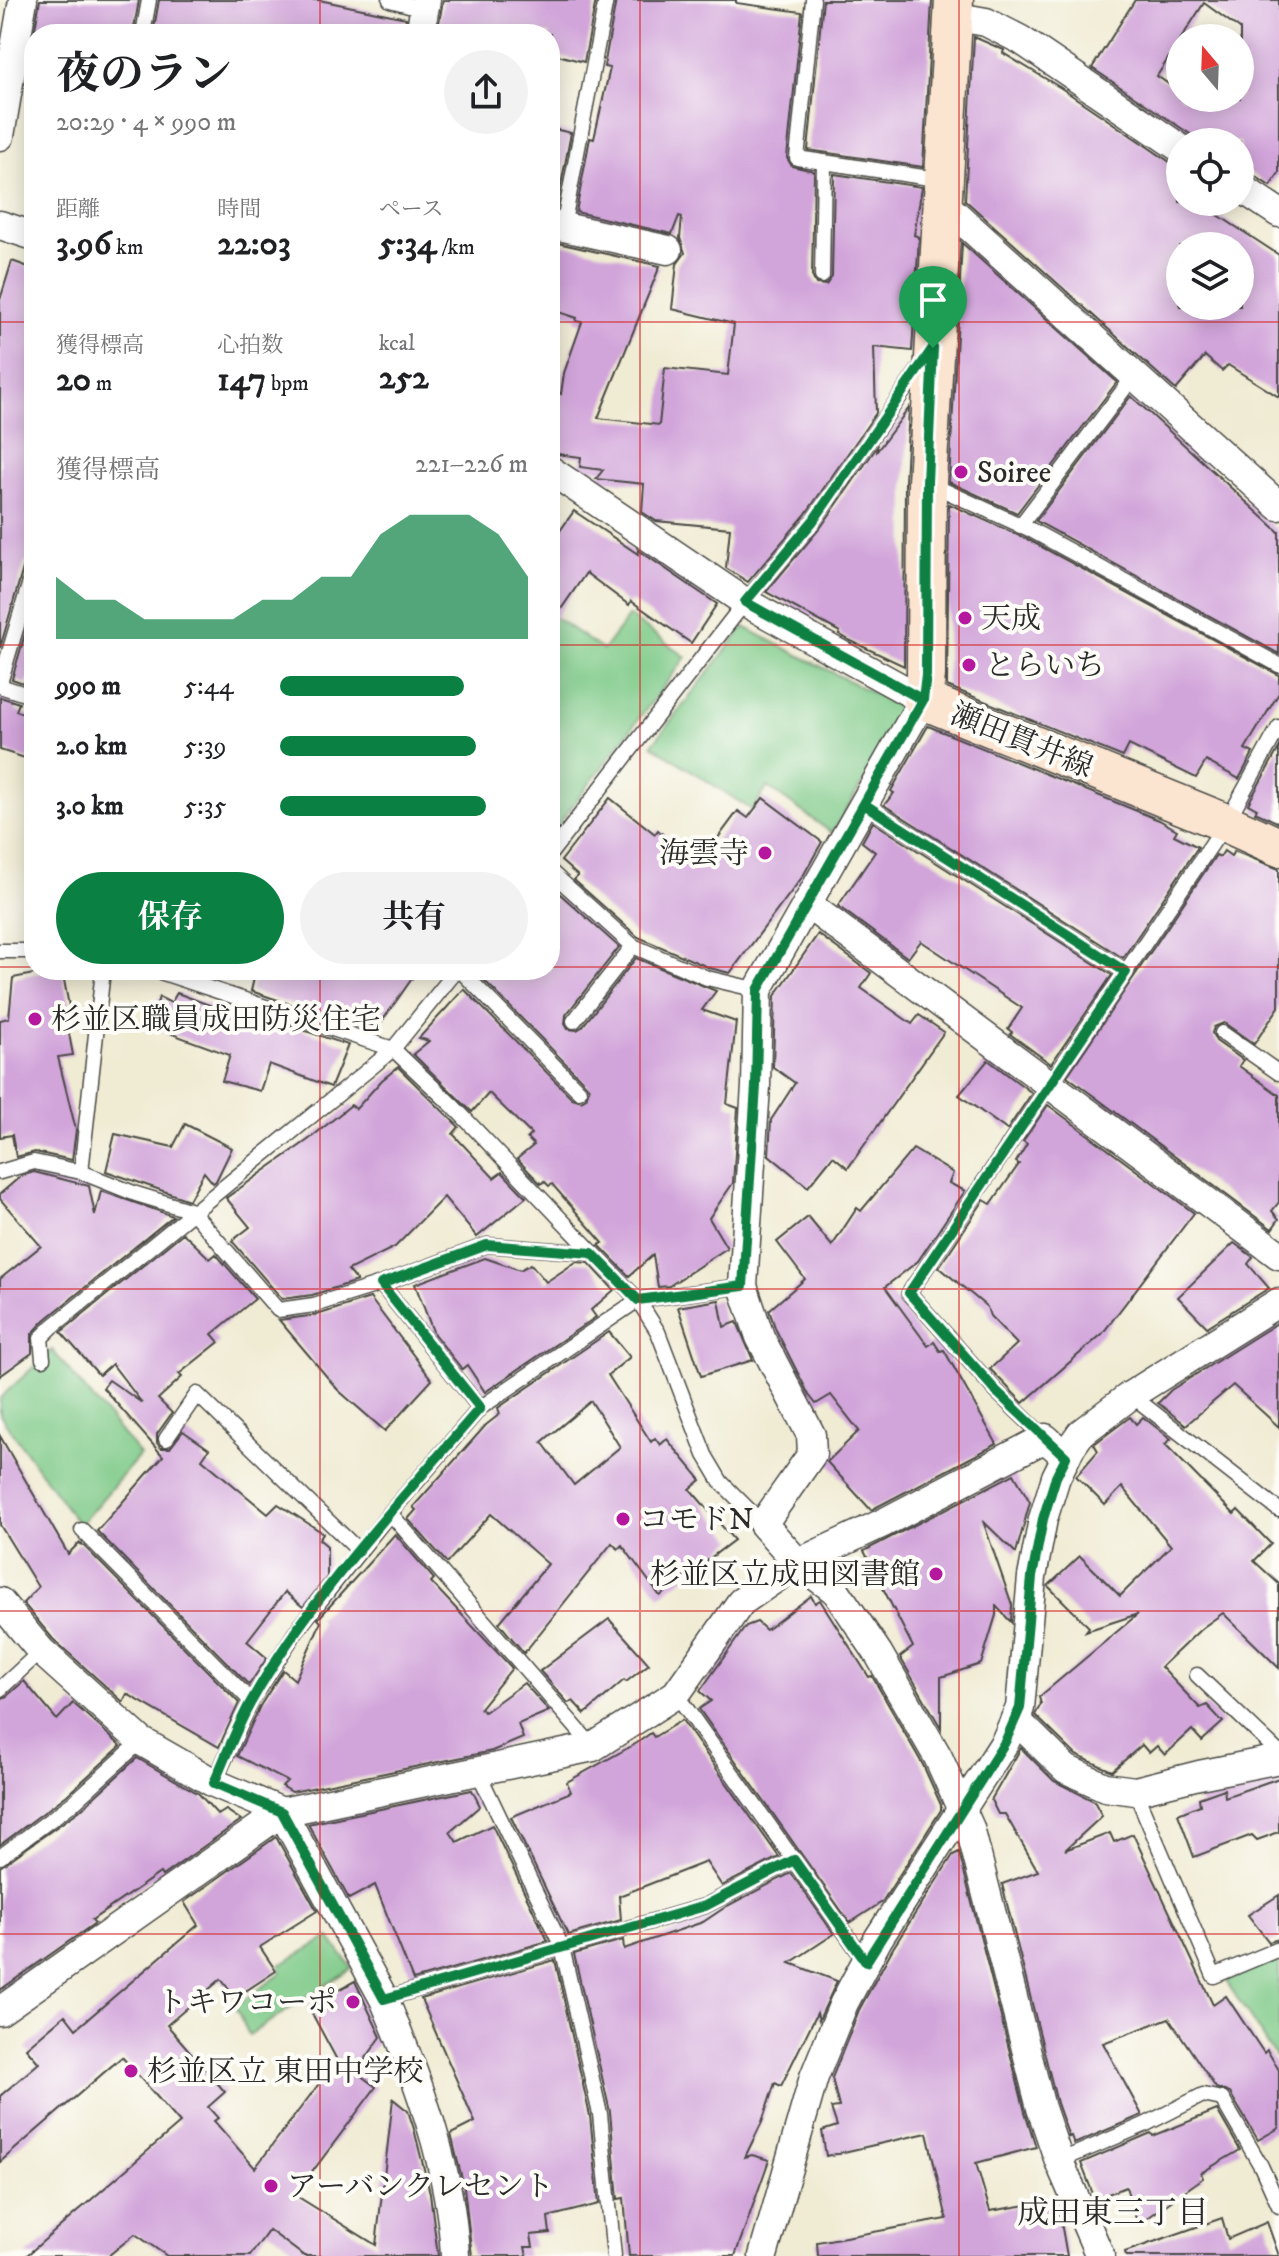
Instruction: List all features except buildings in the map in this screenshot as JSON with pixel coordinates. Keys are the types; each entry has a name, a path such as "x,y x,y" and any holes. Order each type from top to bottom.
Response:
{"main road":[{"name":"瀬田貫井線","path":"953,8 927,482 926,675 923,700 1279,847"}],"street":[{"path":"0,136 23,0"},
{"path":"953,8 1021,40 1166,138"},
{"path":"943,192 1134,376 1279,506"},
{"path":"1254,195 1277,208"},
{"path":"0,225 24,233"},
{"path":"560,227 668,250"},
{"path":"560,477 745,602 923,700 758,990 756,1086 743,1286 760,1337 811,1435 812,1454 763,1524 798,1563 836,1591 878,1653 938,1757 962,1810 977,1855 1037,2095 1059,2161 1100,2256"},
{"path":"807,904 1279,1255"},
{"path":"763,2256 814,2077 844,2003 866,1962 1005,1742 1020,1708 1026,1633 1038,1548 1056,1477 1066,1457 1081,1433 1131,1395 1279,1302"},
{"path":"0,2011 282,1812 593,1747 676,1694 741,1602 798,1563 883,1523 1045,1438 1066,1457"},
{"path":"0,1602 41,1651 141,1741 214,1783 282,1812 384,1999 422,2099 445,2181 455,2256"},
{"path":"1015,1719 1066,1769 1105,1787 1135,1791 1279,1756"}],"lane":[{"path":"145,24 149,0"},
{"path":"390,0 423,14"},
{"path":"560,212 606,0"},
{"path":"813,0 797,158 943,192"},
{"path":"822,276 824,162"},
{"path":"560,841 745,602 813,521 933,348"},
{"path":"1020,526 1134,376"},
{"path":"927,482 1020,526 1279,665"},
{"path":"24,602 0,684 24,693"},
{"path":"1045,1438 996,1391 909,1293 1226,823 1279,727"},
{"path":"864,804 1126,972"},
{"path":"560,880 633,946 707,978 758,990"},
{"path":"574,1021 633,946"},
{"path":"0,951 24,951"},
{"path":"81,1172 102,980"},
{"path":"184,980 393,1049 453,1106 638,1300 658,1332 705,1455 721,1482 763,1524"},
{"path":"43,1359 41,1338 52,1327 393,1049 450,980"},
{"path":"468,980 579,1091"},
{"path":"1222,1033 1279,1073"},
{"path":"0,1172 34,1162 81,1172 136,1194 192,1211 278,1310 314,1305 487,1245 592,1253"},
{"path":"381,1284 480,1408"},
{"path":"214,1783 251,1701 297,1630 390,1513 480,1408 638,1300 743,1286"},
{"path":"166,1439 197,1394 359,1551"},
{"path":"1131,1395 1279,1510"},
{"path":"390,1513 593,1747"},
{"path":"82,1530 251,1701"},
{"path":"0,1689 41,1651"},
{"path":"1197,1675 1279,1756"},
{"path":"676,1694 866,1962"},
{"path":"0,1857 73,1803 141,1741"},
{"path":"478,1772 562,1947 600,2114 614,2256"},
{"path":"1135,1791 1214,1976 1279,1949"},
{"path":"384,1999 705,1906 794,1860"},
{"path":"1059,2161 1144,2125 1203,2095 1222,2099 1261,2166 1279,2206"}],"green space":[{"path":"629,616 686,657 560,822 560,621 603,650"},
{"path":"744,627 896,705 901,720 832,833 768,787 752,810 652,745"},
{"path":"52,1350 140,1455 79,1526 0,1415 0,1398"},
{"path":"329,1937 352,1968 249,2035 235,2006 282,1973 280,1965"},
{"path":"1279,1956 1279,2062 1226,1981"}],"place":[{"name":"Soiree","path":"961,472"},
{"name":"天成","path":"965,618"},
{"name":"とらいち","path":"969,665"},
{"name":"海雲寺","path":"765,853"},
{"name":"杉並区職員成田防災住宅","path":"35,1019"},
{"name":"コモドN","path":"623,1519"},
{"name":"杉並区立成田図書館","path":"936,1574"},
{"name":"トキワコーポ","path":"353,2002"},
{"name":"杉並区立 東田中学校","path":"131,2071"},
{"name":"アーバンクレセント","path":"271,2186"}],"district":[{"name":"成田東三丁目","path":"1113,2212"}],"route":[{"path":"933,348 813,521 745,602 923,700 864,804 1126,972 909,1293 996,1391 1066,1457 1056,1477 1043,1519 1032,1577 1020,1708 1005,1742 866,1962 794,1860 705,1906 384,1999 282,1812 214,1783 251,1701 297,1630 386,1517 480,1408 381,1284 487,1245 592,1253 638,1300 743,1286 756,1086 758,990 923,700 933,348"}]}
